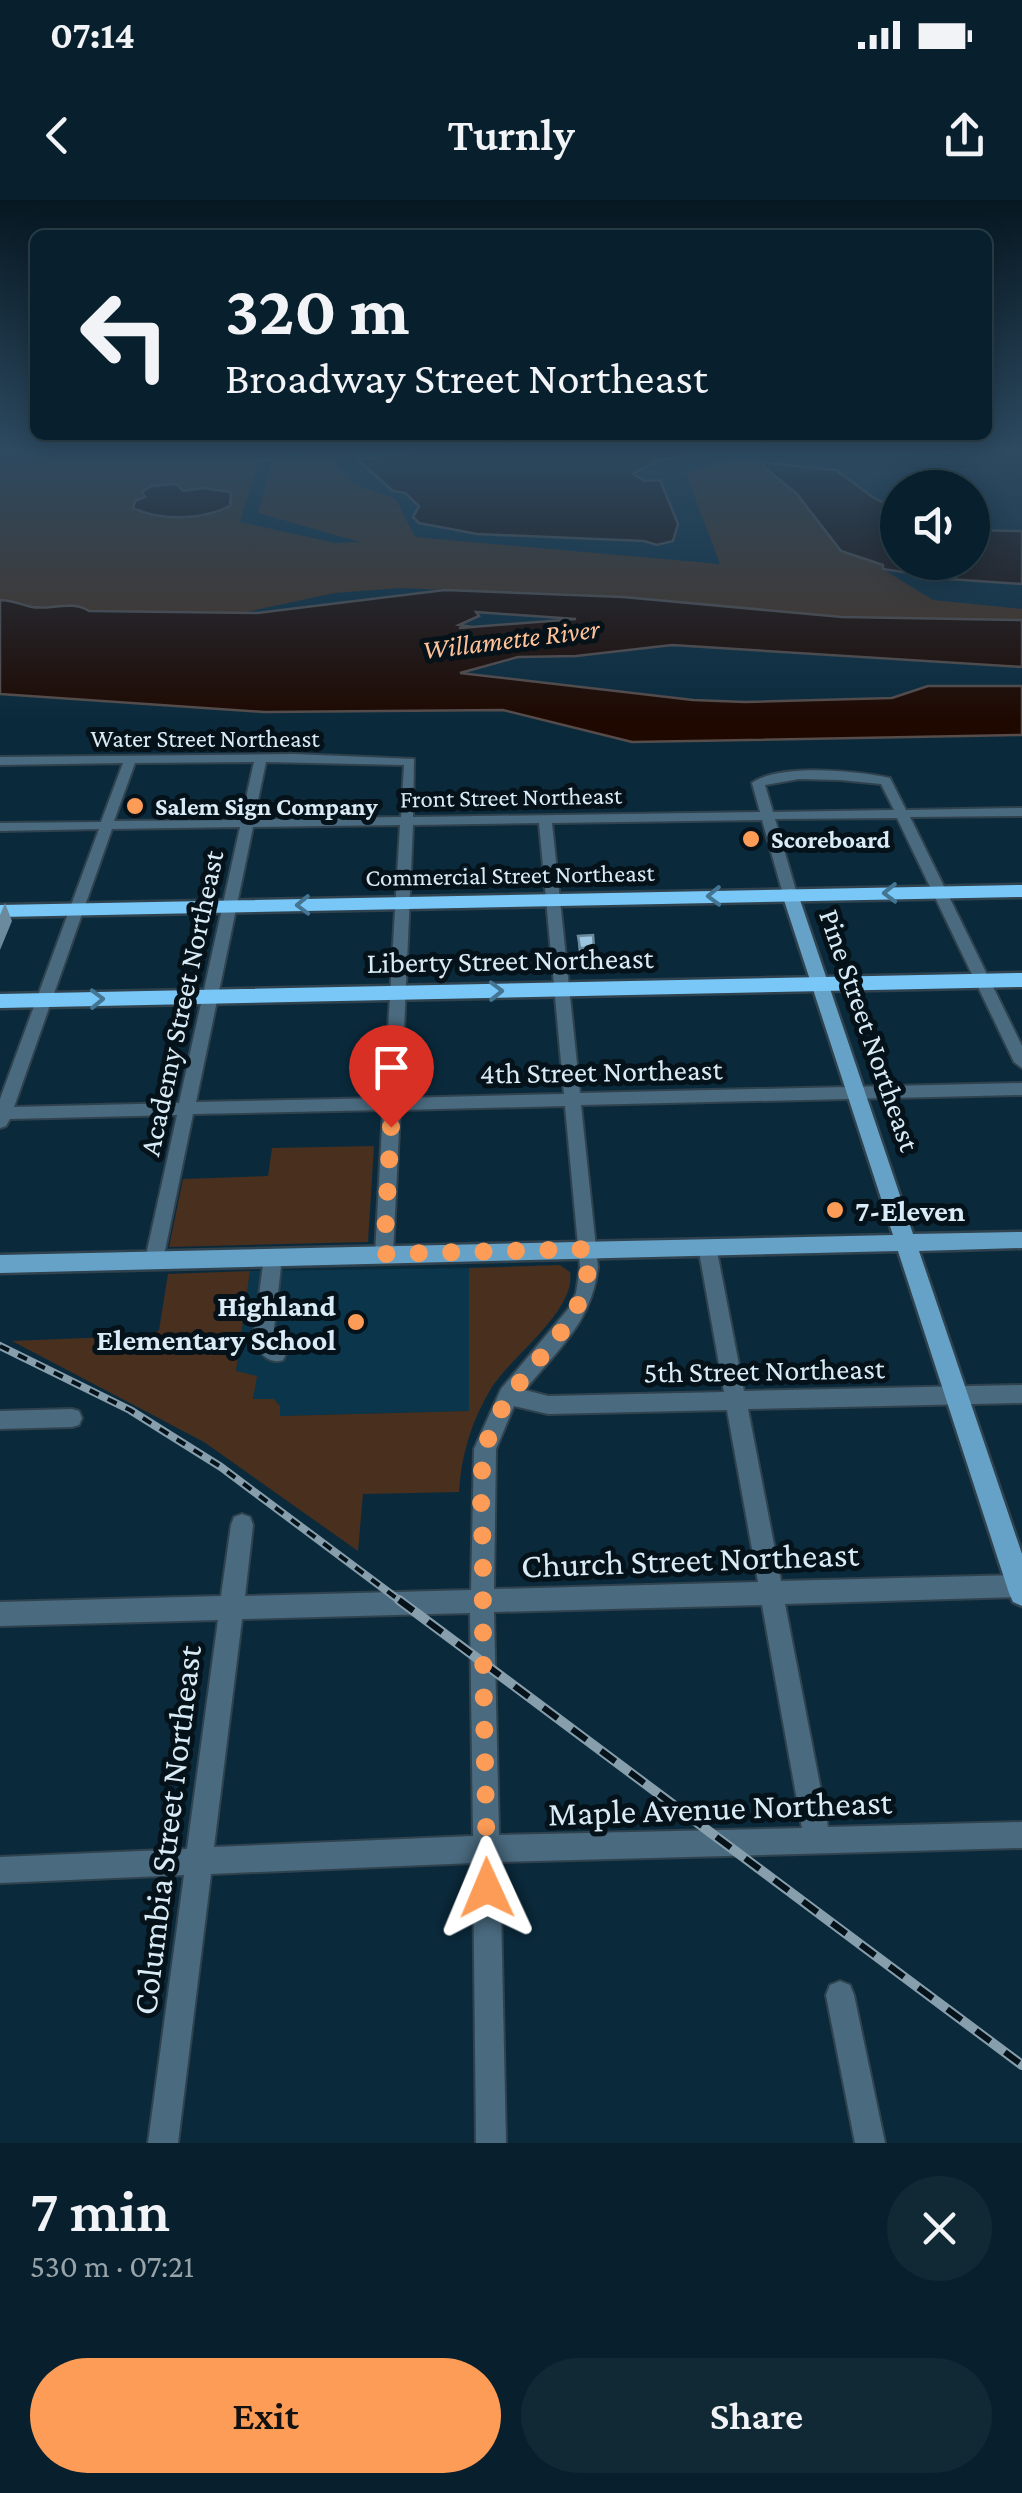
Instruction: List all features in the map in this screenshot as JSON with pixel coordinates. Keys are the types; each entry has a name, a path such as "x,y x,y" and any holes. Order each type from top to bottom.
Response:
{"highway":[{"name":"Commercial Street Northeast","path":"0,910 1022,890"},
{"name":"Liberty Street Northeast","path":"0,1001 1022,980"}],"main road":[{"name":"Pine Street Northeast","path":"790,894 1021,1589"},
{"path":"0,1264 1022,1240"}],"street":[{"name":"Water Street Northeast","path":"2,766 262,758 410,762 405,821"},
{"name":"Academy Street Northeast","path":"154,1260 262,758"},
{"path":"1,1116 130,760"},
{"name":"Pine Street Northeast","path":"790,894 757,788 768,776 812,775 886,782 903,814"},
{"name":"Front Street Northeast","path":"0,827 1022,812"},
{"path":"903,814 1022,1062"},
{"path":"492,2143 482,1601 485,1450 508,1396 576,1314 588,1278 545,818"},
{"path":"384,1254 405,821"},
{"name":"4th Street Northeast","path":"1,1116 188,1107 1022,1089"},
{"path":"707,1246 817,1840"},
{"path":"273,1257 263,1341 276,1354"},
{"name":"5th Street Northeast","path":"508,1396 548,1406 1022,1394"},
{"path":"0,1420 72,1418"},
{"name":"Columbia Street Northeast","path":"163,2143 242,1526"},
{"name":"Church Street Northeast","path":"0,1614 770,1592 1021,1589"},
{"name":"Maple Avenue Northeast","path":"0,1870 486,1849 1022,1835"},
{"path":"840,1995 870,2143"}],"shaded area":[{"path":"0,542 468,542 720,564 712,542 834,542 841,551 880,564 880,580 901,580 933,600 1022,609 1022,620 842,617 623,597 401,588 335,593 237,614 32,607 0,600"},
{"path":"374,1146 368,1242 169,1247 183,1179 268,1176 272,1148"},
{"path":"560,1265 570,1272 564,1301 485,1399 469,1438 459,1492 363,1494 358,1551 204,1442 12,1341 110,1337 137,1344 159,1330 168,1274 250,1271 236,1371 257,1376 253,1399 274,1399 280,1406 280,1416 469,1411 469,1268"},
{"name":"Highland Elementary School","path":"469,1268 470,1411 279,1416 253,1399 236,1372 250,1271"}],"water":[{"path":"834,542 880,542 880,564 841,551"},
{"path":"990,542 1022,542 1022,584 963,580 990,580"},
{"name":"Willamette River","path":"445,590 623,597 842,617 1022,620 1022,667 672,645 576,656 518,657 460,673 693,700 745,702 892,698 928,686 1022,686 1022,735 632,742 503,710 264,712 0,694 0,600 32,607 76,606 89,611 257,613","holes":["476,612 576,619 459,625 479,616"]}],"building":[{"path":"593,935 594,948 580,948 578,936"}],"railway":[{"path":"0,1346 130,1410 221,1467 403,1603"},
{"path":"399,1600 1022,2065"}],"place":[{"name":"Salem Sign Company","path":"135,806"},
{"name":"Scoreboard","path":"751,839"},
{"name":"7-Eleven","path":"835,1210"},
{"name":"Highland Elementary School","path":"356,1322"}],"route":[{"path":"391,1127 384,1254 588,1249 586,1292 576,1314 508,1396 485,1450 482,1601 487,1888"}]}
